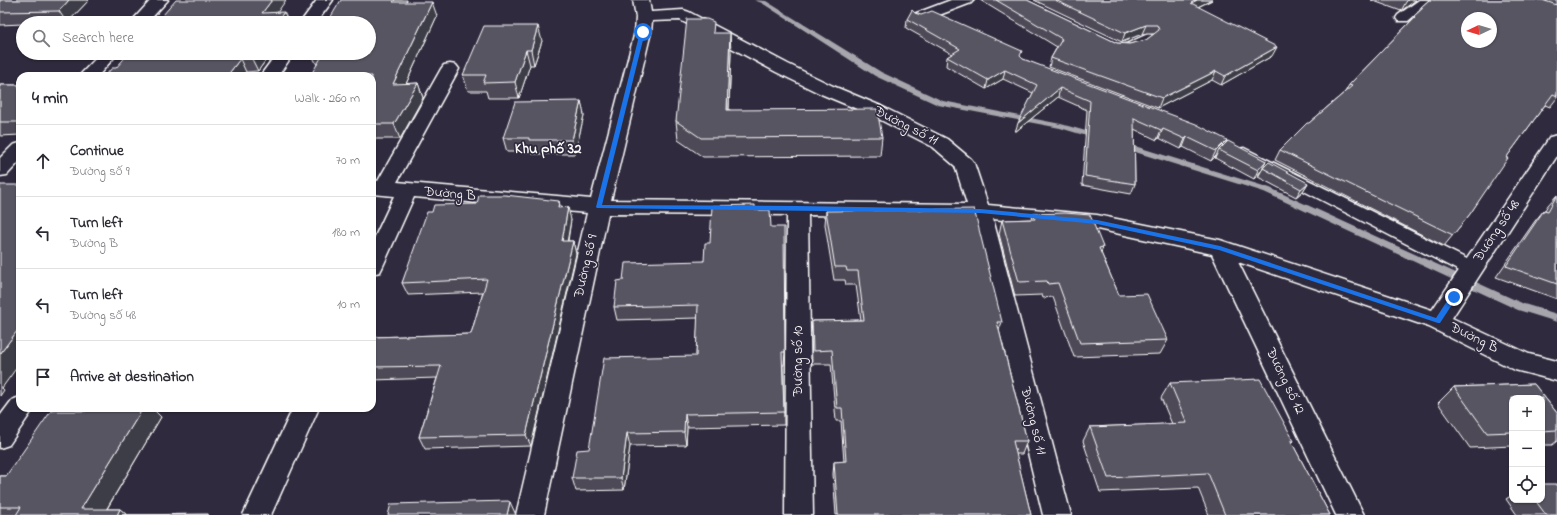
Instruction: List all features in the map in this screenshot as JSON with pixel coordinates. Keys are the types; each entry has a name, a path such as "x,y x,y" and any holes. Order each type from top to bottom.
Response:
{"street":[{"path":"145,16 160,0"},
{"path":"313,16 325,0"},
{"path":"920,17 966,0"},
{"name":"Đường số 9","path":"530,515 599,207 643,32 642,8"},
{"name":"Đường số 11","path":"642,8 683,15 801,78 875,110 940,143 964,163 980,211 1056,515"},
{"path":"92,72 103,60"},
{"path":"272,72 281,60"},
{"path":"378,187 450,69"},
{"name":"Đường số 48","path":"1438,321 1557,142"},
{"path":"0,170 16,153"},
{"path":"0,170 16,170"},
{"name":"Đường B","path":"378,187 599,207 980,211 1097,222 1220,248 1438,321 1552,375"},
{"path":"376,257 407,190"},
{"name":"Đường số 10","path":"797,208 799,515"},
{"name":"Đường số 12","path":"1220,248 1350,515"},
{"path":"0,437 18,412"},
{"path":"257,515 304,412"}],"lane":[{"path":"1403,18 1427,0"},
{"path":"1106,41 1120,48 1126,48 1148,38"},
{"path":"1233,147 1470,272"}],"building":[{"path":"0,0 69,0 59,11 0,12"},
{"path":"176,0 272,0 262,13 284,12 281,16 162,16"},
{"path":"341,0 432,2 393,84 418,83 394,124 376,124 376,72 312,72 320,60 376,60 376,16 331,16"},
{"path":"996,0 1027,0 1117,43 1129,44 1146,40 1159,30 1157,25 1146,25 1125,33 1055,0 1197,0 1191,3 1277,47 1225,76 1216,71 1162,98 1051,58 1062,39"},
{"path":"1429,0 1542,0 1557,5 1557,96 1553,94 1506,158 1508,158 1470,214 1453,235 1280,150 1307,123 1309,123 1352,86 1349,85 1423,8 1421,7"},
{"path":"912,10 921,15 932,11 1022,51 1020,56 1023,59 1196,124 1227,140 1216,151 1187,137 1185,139 1134,118 1135,184 1085,176 1090,101 1060,88 1018,123 1037,85 1005,70 988,80 947,57 960,49 907,19"},
{"path":"687,19 707,19 714,22 713,33 730,33 727,110 877,109 882,137 701,138 676,121"},
{"path":"484,26 538,26 531,50 526,50 515,82 483,83 486,75 463,75"},
{"path":"123,60 239,60 230,72 108,72 112,68 116,68"},
{"path":"0,85 16,85 16,122 0,122"},
{"path":"581,101 572,140 529,140 529,138 503,138 515,102"},
{"path":"1228,141 1266,161 1258,170 1219,150"},
{"path":"1269,162 1308,183 1301,189 1263,168"},
{"path":"0,185 16,185 16,332 0,354"},
{"path":"479,195 505,195 559,201 558,208 568,207 562,241 573,241 526,435 419,437 441,366 376,367 376,337 471,334 487,279 402,283 427,212 432,212 434,205 477,204"},
{"path":"1557,195 1557,284 1506,266 1544,210 1548,211"},
{"path":"755,205 755,210 770,210 771,227 784,227 785,352 782,352 784,412 685,414 684,432 627,433 621,478 572,478 577,450 589,449 604,358 696,356 698,305 614,307 617,281 623,280 625,263 704,261 705,243 710,243 712,206"},
{"path":"974,209 1002,322 997,322 1027,441 1013,441 1031,515 838,515 834,462 846,461 842,408 837,408 832,350 813,351 812,321 864,320 858,271 847,271 846,267 835,267 826,211"},
{"path":"1065,213 1090,215 1103,247 1099,248 1119,295 1147,294 1168,340 1080,343 1058,283 1048,284 1047,281 1019,282 1002,220 1035,219 1033,214"},
{"path":"1260,379 1294,441 1291,441 1330,515 1225,515 1208,473 1108,478 1090,427 1187,423 1170,383"},
{"path":"1534,384 1543,395 1509,395 1509,432 1487,433 1454,387"},
{"path":"1545,398 1557,413 1557,430 1545,431"},
{"path":"50,412 141,412 81,509 120,509 117,515 16,515 21,507 0,507 0,476 6,476"},
{"path":"1545,484 1557,484 1557,515 1546,515 1537,503 1545,503"},
{"path":"510,502 507,515 388,515 391,504"},
{"path":"208,514 208,515 117,515"}],"waterway":[{"path":"757,0 764,2 878,74 941,103 1061,126 1097,137"},
{"path":"1122,145 1267,190 1521,307 1557,318"}],"district":[{"name":"Khu phố 32","path":"548,149"}],"route":[{"path":"643,32 599,207 980,211 1097,222 1220,248 1438,321 1454,297"}]}
